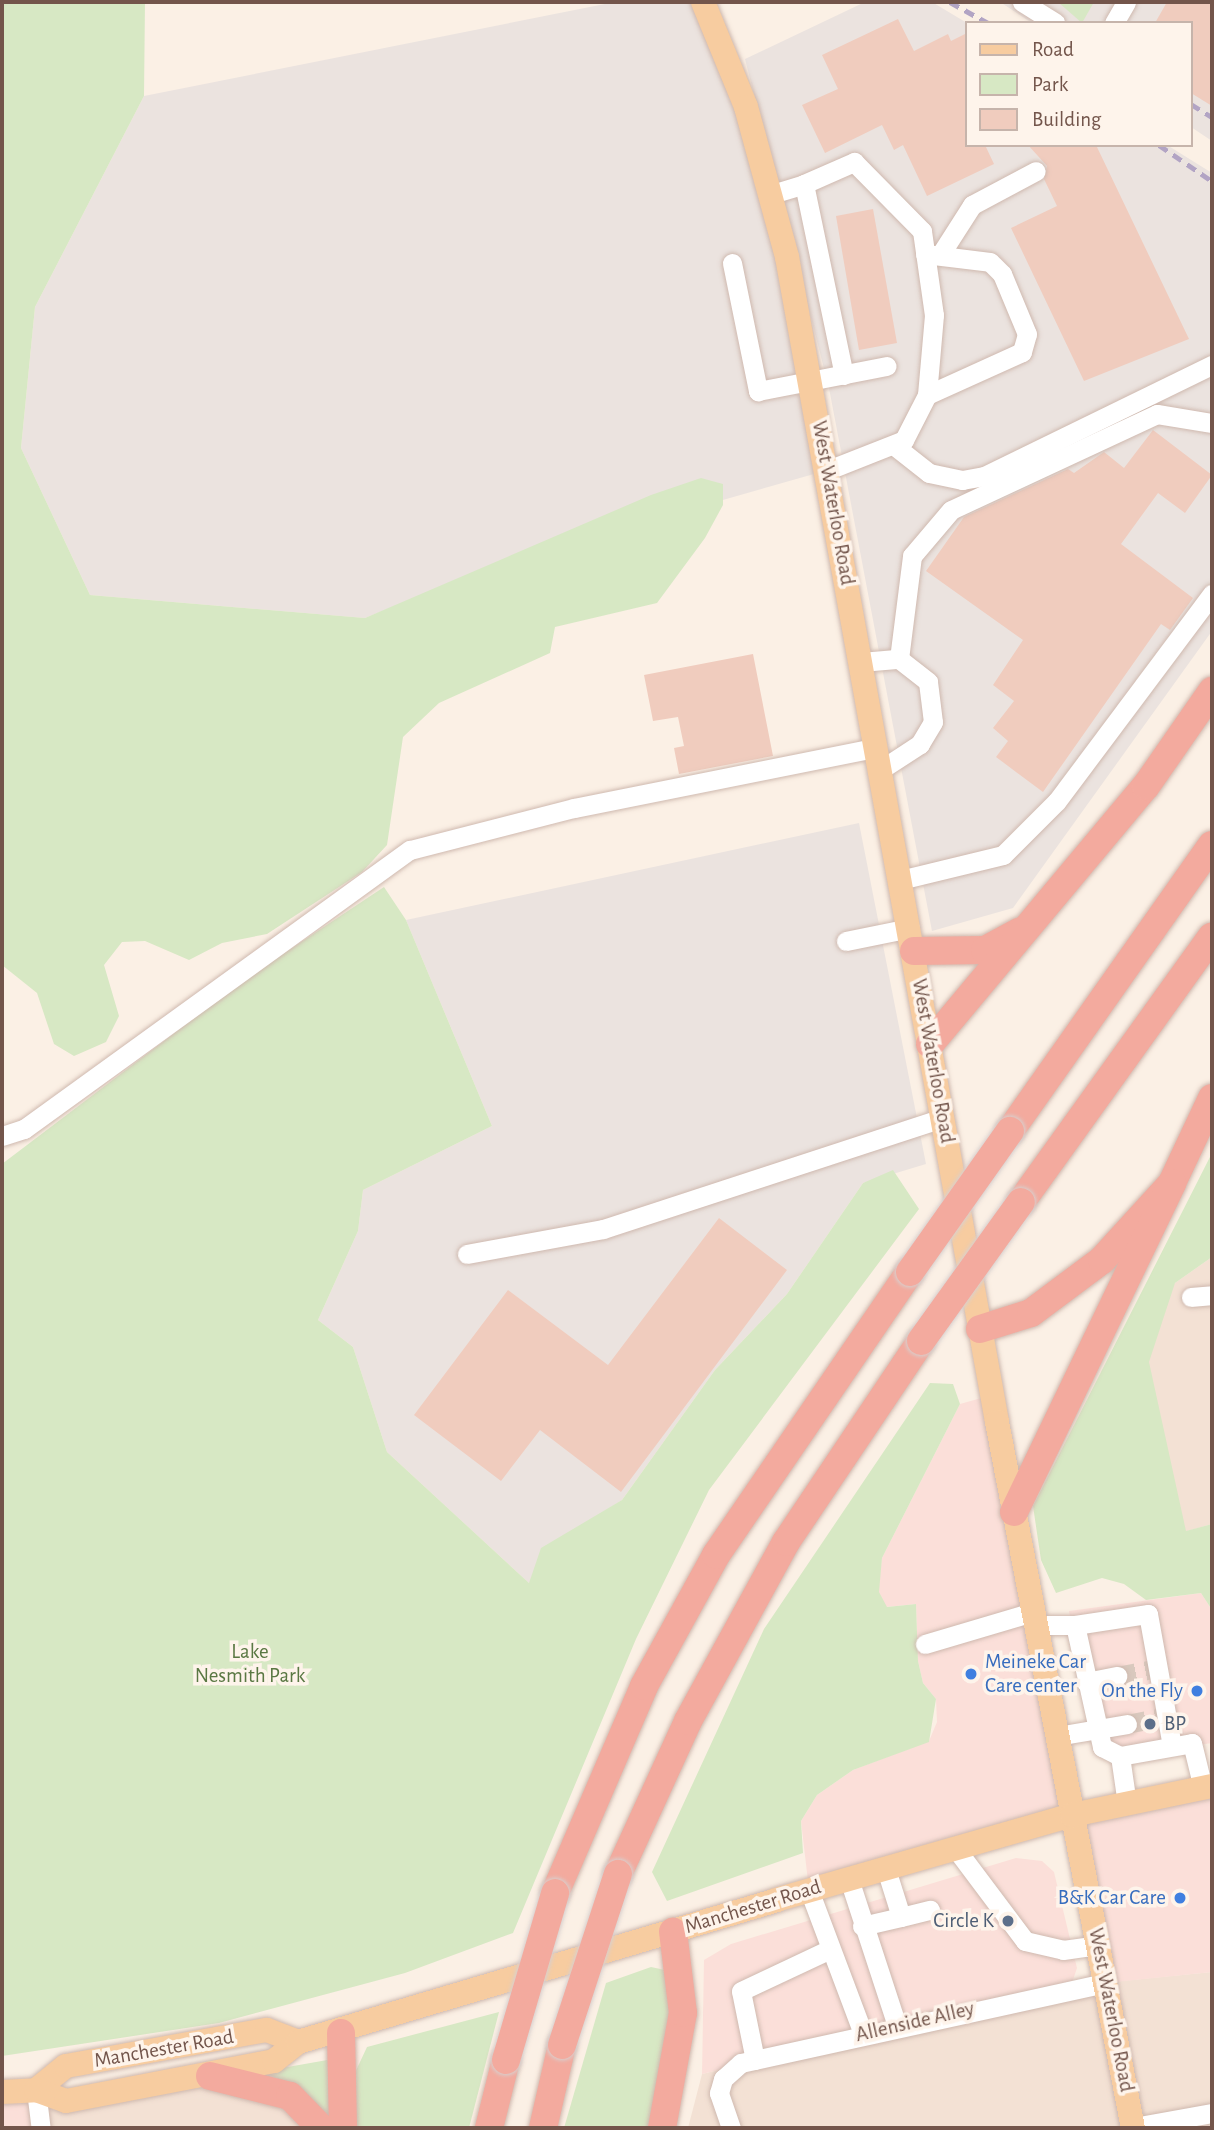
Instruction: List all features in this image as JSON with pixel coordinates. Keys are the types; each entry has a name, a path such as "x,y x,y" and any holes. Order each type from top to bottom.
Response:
{"highway":[{"path":"930,1044 1044,911 1212,691"},
{"path":"489,2128 555,1894 644,1686 716,1555 910,1272 1212,845"},
{"path":"912,939 985,950 1044,911"},
{"path":"543,2128 562,2046 618,1874 682,1733 786,1542 921,1340 1212,936"},
{"path":"1014,1512 1212,1098"},
{"path":"980,1329 1055,1299 1102,1260 1172,1182"},
{"path":"662,2128 683,2012 673,1931"},
{"path":"341,2032 343,2128"},
{"path":"210,2076 290,2096 320,2128"}],"main road":[{"name":"West Waterloo Road","path":"703,2 746,107 772,194 792,285 828,470 876,760 912,939 980,1329 1132,2128"},
{"name":"Manchester Road","path":"2,2092 36,2090 66,2101 210,2076 274,2061 298,2042 341,2032 809,1890 1072,1815 1208,1787"},
{"name":"Manchester Road","path":"36,2090 66,2066 267,2030 298,2042"}],"street":[{"path":"1022,2 1052,21"},
{"path":"1115,21 1126,2"},
{"path":"772,194 804,184 854,162 922,231 934,253 934,315 927,395 895,447 828,470"},
{"path":"934,253 972,205 1036,171"},
{"path":"804,184 844,374"},
{"path":"927,395 1022,352 1027,334 996,268 934,253"},
{"path":"732,263 753,388 811,381 887,366"},
{"path":"792,285 823,278"},
{"path":"895,447 929,472 962,480 984,476 1212,365"},
{"path":"899,659 912,556 951,510 1157,414 1212,423"},
{"path":"900,880 948,873 1003,855 1044,812 1212,594"},
{"path":"2,1136 24,1129 410,850 574,808 876,760 920,744 933,722 928,682 899,659 861,662"},
{"path":"846,942 912,939"},
{"path":"467,1254 603,1229 943,1118"},
{"path":"1191,1297 1212,1295"},
{"path":"925,1644 1034,1619 1075,1625 1148,1614 1162,1717 1172,1746"},
{"path":"1075,1625 1096,1731 1102,1748 1120,1756 1192,1743 1197,1750 1208,1787"},
{"path":"1086,1682 1117,1676"},
{"path":"1057,1736 1127,1724"},
{"path":"1120,1756 1127,1804"},
{"path":"956,1849 1025,1941 1063,1950 1098,1945"},
{"path":"886,1869 901,1917"},
{"path":"849,1879 862,1926 897,2026"},
{"path":"809,1890 828,1950 863,2034"},
{"path":"862,1926 930,1910"},
{"path":"755,2060 741,1991 828,1950"},
{"name":"Allenside Alley","path":"731,2128 719,2094 728,2072 755,2060 897,2026 1106,1983"},
{"path":"36,2090 41,2128"},
{"path":"1132,2128 1212,2113"}],"shaded area":[{"path":"615,2 701,2 787,257 828,470 502,563 365,618 90,595 21,448 35,307 144,96"},
{"path":"865,2 932,2 965,22 965,147 1170,147 1212,173 1212,631 1013,908 932,931 829,388 745,59"},
{"path":"1000,2 1212,2 1212,141 1193,128 1193,21 1029,21"},
{"path":"859,823 926,1164 863,1183 787,1294 715,1370 622,1500 585,1524 530,1584 387,1452 353,1347 318,1320 358,1231 363,1190 492,1126 406,920"},
{"path":"1212,1257 1212,1524 1170,1536 1133,1335 1175,1283"},
{"path":"992,1395 1072,1815 809,1890 801,1821 817,1795 853,1770 929,1741 937,1722 936,1699 923,1683 918,1661 916,1604 886,1607 878,1592 882,1558 960,1404"},
{"path":"1201,1593 1212,1610 1212,1743 1103,1759 1094,1750 1069,1611"},
{"path":"1212,1786 1212,1972 1106,1983 1072,1815"},
{"path":"1016,1858 1042,1861 1054,1872 1077,1968 1071,1986 702,2074 704,1960 731,1944"},
{"path":"1212,1972 1212,2128 688,2128 702,2074 1071,1986"},
{"path":"210,2076 290,2096 308,2128 41,2128 36,2090 66,2101"},
{"path":"36,2090 41,2128 2,2128 2,2092"}],"green space":[{"path":"2,2 145,2 144,96 35,307 21,448 90,595 365,618 651,495 701,478 723,484 723,505 705,538 657,603 555,627 550,653 439,703 403,737 387,845 362,872 267,934 222,943 189,960 145,941 122,942 104,965 119,1016 106,1042 74,1056 54,1044 37,993 2,965"},
{"path":"1058,2 1094,2 1083,21"},
{"name":"Lake Nesmith Park","path":"384,887 406,920 492,1126 363,1190 358,1231 318,1320 353,1347 387,1452 529,1583 541,1548 622,1500 715,1370 787,1294 863,1183 893,1170 919,1209 709,1490 636,1639 513,1933 405,1973 219,2023 2,2056 2,1164 247,978"},
{"path":"1212,1153 1212,1257 1175,1283 1149,1362 1186,1531 1212,1524 1212,1610 1201,1593 1146,1600 1124,1584 1102,1578 1056,1593 1041,1560 1033,1506"},
{"path":"930,1383 953,1384 960,1404 882,1558 879,1592 887,1607 916,1604 918,1661 923,1683 936,1699 929,1742 853,1770 817,1795 801,1821 803,1853 667,1901 652,1872 764,1629"},
{"path":"651,1967 665,1970 672,1990 659,2089 647,2128 564,2128 606,1983"},
{"path":"499,2012 469,2128 351,2128 352,2079 367,2047"},
{"path":"333,2059 336,2123 265,2071"}],"building":[{"path":"1167,2 1212,2 1212,106 1193,94 1193,21 1156,21"},
{"path":"898,19 914,51 948,34 951,41 965,34 965,147 986,147 994,164 927,196 903,145 894,150 882,125 825,153 802,105 838,89 822,55"},
{"path":"1030,147 1097,147 1189,339 1084,381 1011,228 1057,206 1044,179 1047,166"},
{"path":"873,209 897,343 859,350 836,216"},
{"path":"1153,430 1212,475 1185,513 1158,493 1121,544 1193,598 1170,630 1161,624 1043,792 996,757 1008,741 993,728 1014,701 993,685 1023,640 926,571 964,517 1068,469 1074,473 1104,452 1124,468"},
{"path":"753,654 773,756 679,774 674,748 684,746 678,717 653,721 644,675"},
{"path":"719,1218 787,1270 621,1492 540,1430 501,1481 414,1415 508,1290 608,1365"}],"tunnel":[{"path":"1117,1676 1149,1670"},
{"path":"1127,1724 1158,1718"}],"railway":[{"path":"950,2 984,21"},
{"path":"1193,105 1212,117"},
{"path":"1162,147 1212,181"}],"place":[{"name":"Meineke Car Care center","path":"971,1674"},
{"name":"On the Fly","path":"1197,1691"},
{"name":"BP","path":"1150,1724"},
{"name":"B&K Car Care","path":"1180,1898"},
{"name":"Circle K","path":"1008,1921"}]}
